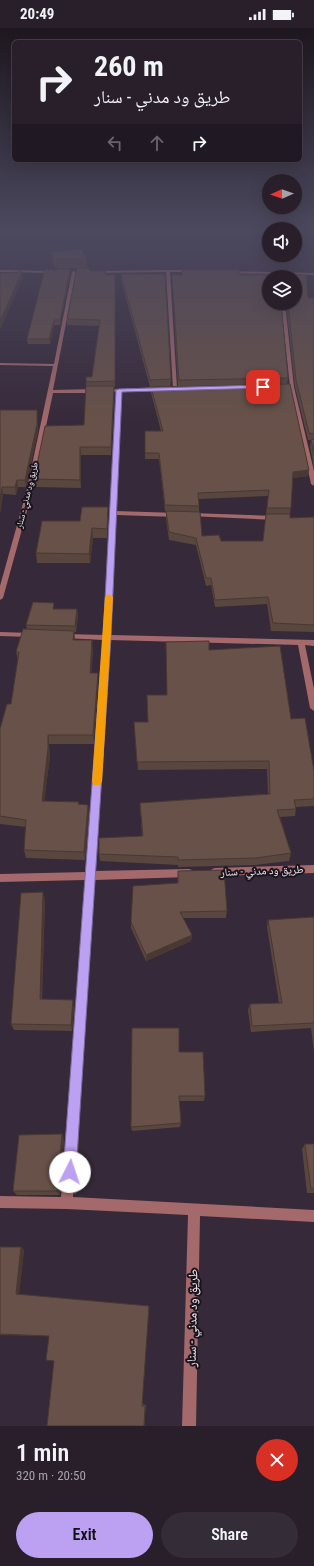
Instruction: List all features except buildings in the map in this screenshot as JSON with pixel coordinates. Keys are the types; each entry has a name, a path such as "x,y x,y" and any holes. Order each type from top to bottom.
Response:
{"street":[{"name":"طريق ود مدني - سنار","path":"0,598 28,493 69,296"},
{"path":"170,296 175,388"},
{"path":"284,310 292,387 307,443 314,484"},
{"path":"0,364 56,365"},
{"path":"284,387 292,387"},
{"path":"67,1203 107,637 113,513 115,391 183,388"},
{"path":"50,392 104,391"},
{"path":"113,513 283,518"},
{"path":"0,634 38,635"},
{"path":"53,636 314,643"},
{"path":"301,643 314,708"},
{"name":"طريق ود مدني - سنار","path":"0,878 314,869"},
{"path":"0,1202 67,1203 314,1216"},
{"name":"طريق ود مدني - سنار","path":"189,1426 194,1210"}],"slow traffic":[{"path":"97,782 109,597"}],"route":[{"path":"70,1172 107,637 119,390 263,387"}]}
